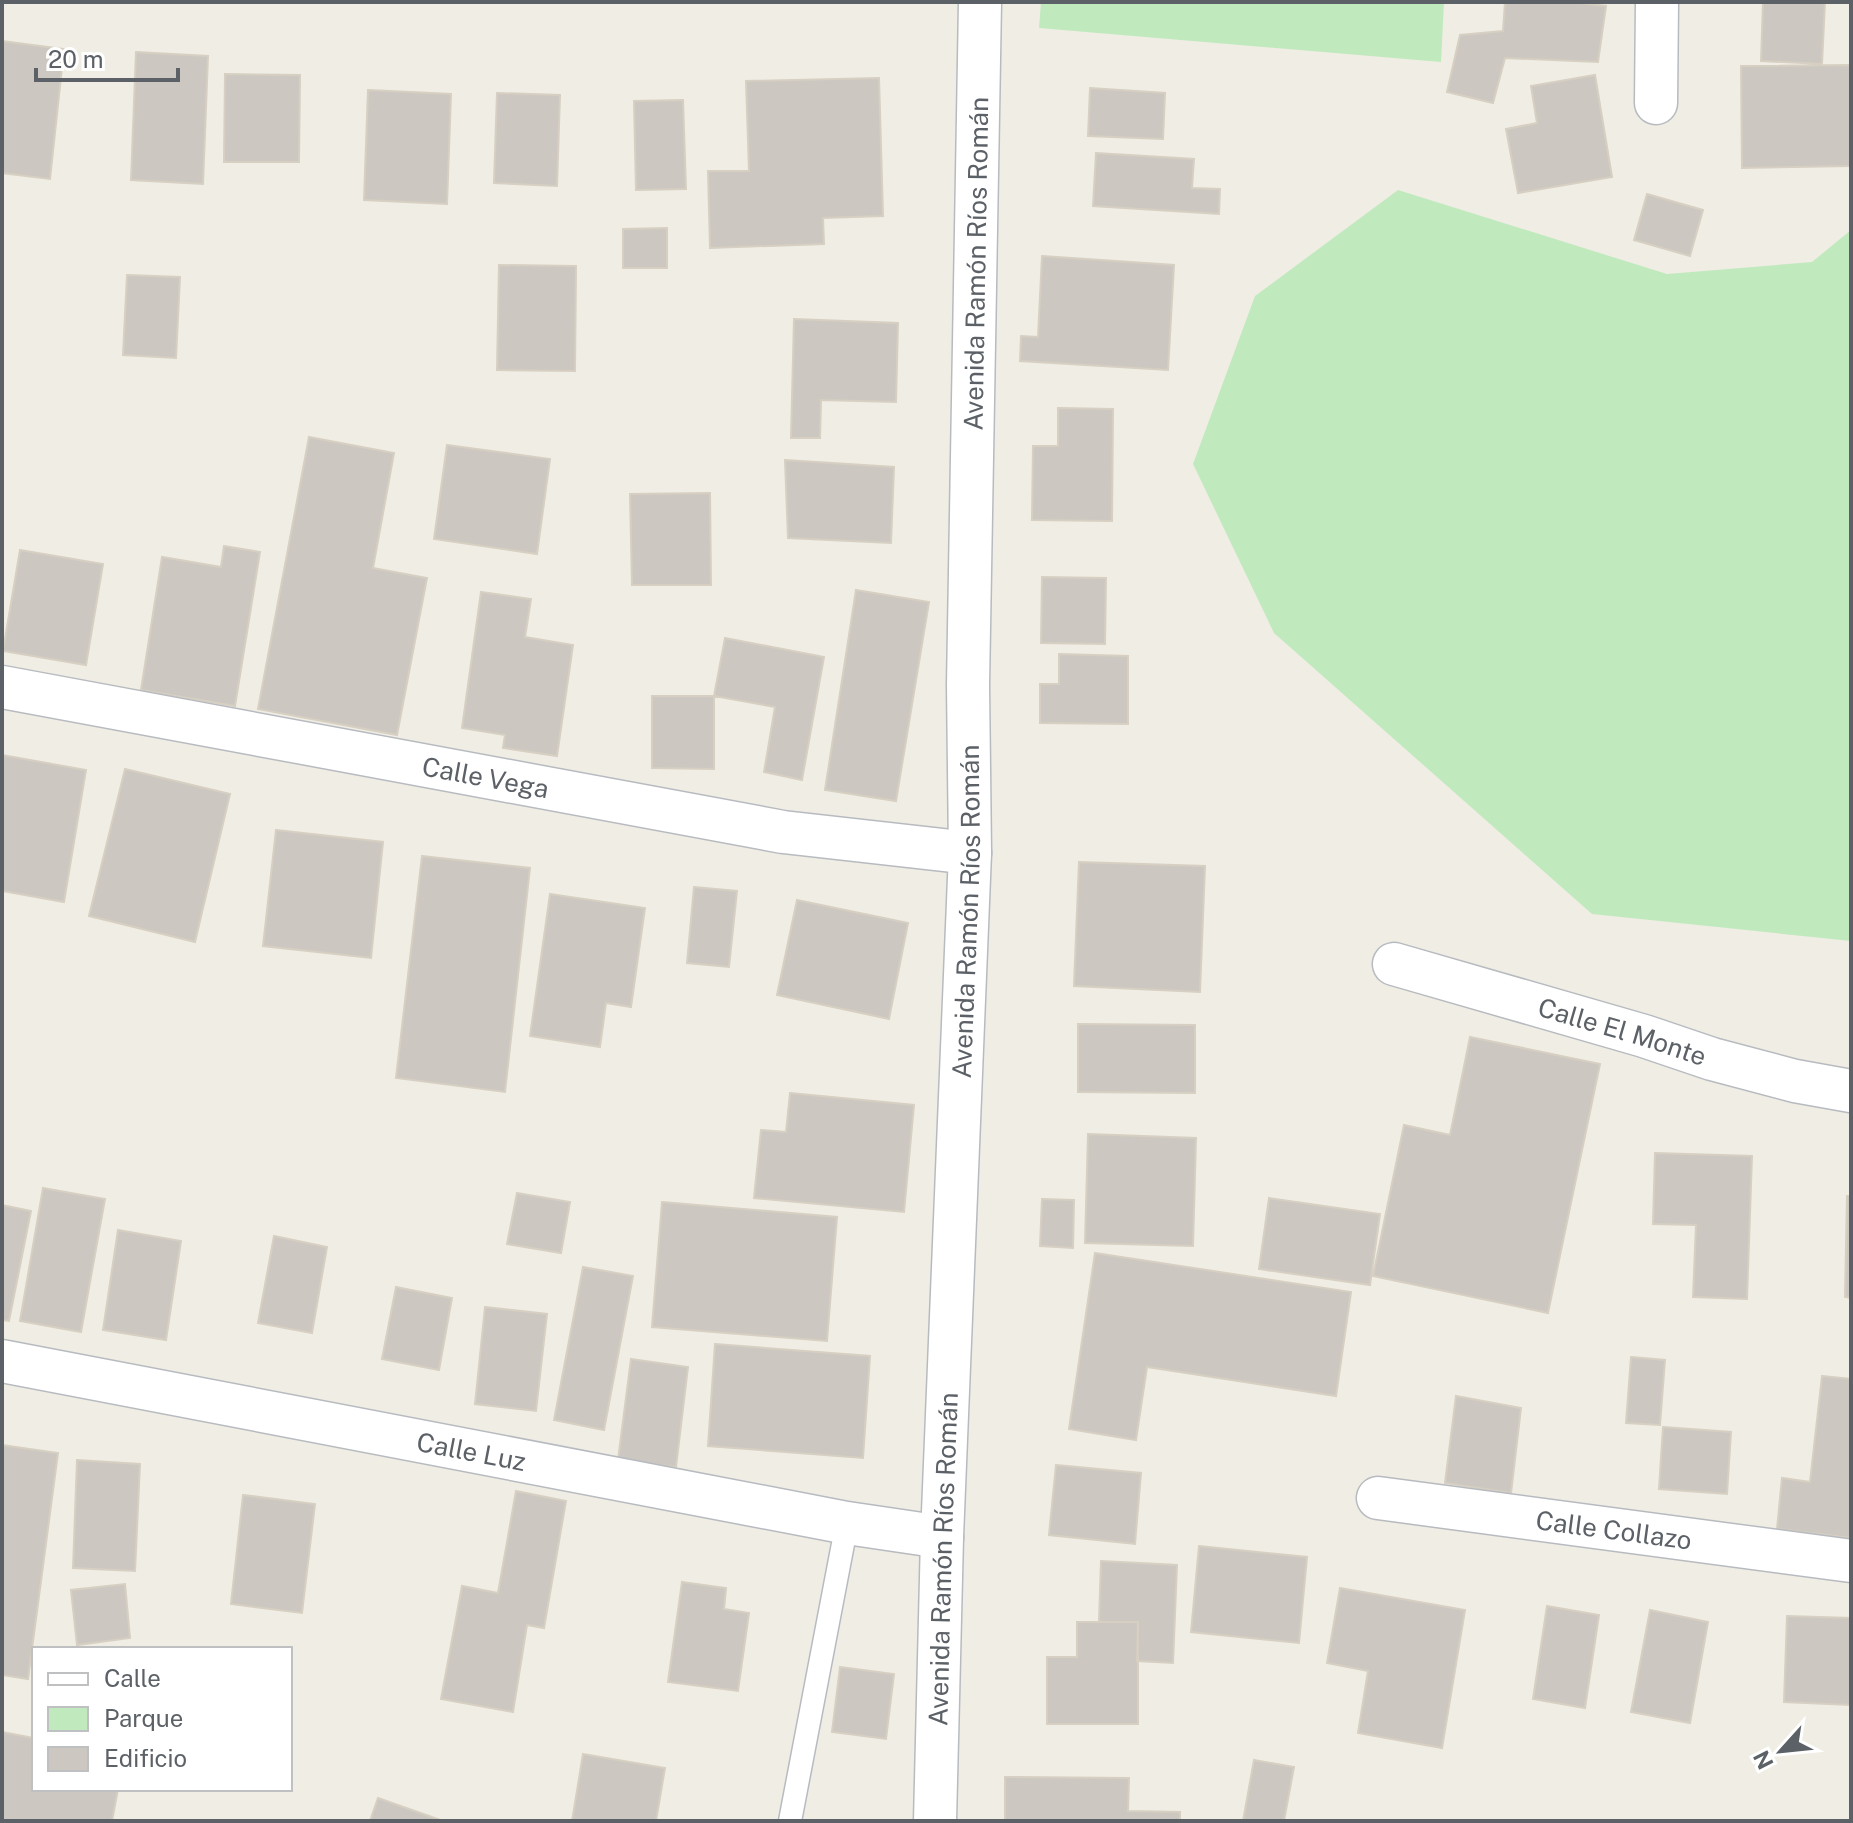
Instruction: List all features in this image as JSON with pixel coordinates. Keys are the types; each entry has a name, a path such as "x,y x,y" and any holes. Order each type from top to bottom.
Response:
{"street":[{"name":"Avenida Ramón Ríos Román","path":"935,1821 942,1537 970,853 968,685 980,2"},
{"path":"1656,103 1657,2"},
{"name":"Calle Vega","path":"2,687 783,832 970,853"},
{"name":"Calle El Monte","path":"1394,964 1644,1036 1712,1059 1795,1081 1851,1091"},
{"name":"Calle Luz","path":"2,1361 847,1523 942,1537"},
{"name":"Calle Collazo","path":"1378,1498 1851,1561"}],"lane":[{"path":"790,1821 847,1523"}],"green space":[{"path":"1041,2 1444,2 1441,62 1039,28"},
{"path":"1398,190 1667,274 1812,262 1851,230 1851,941 1592,914 1274,633 1193,464 1255,296"}],"building":[{"path":"1505,2 1571,2 1606,6 1598,62 1505,58 1493,103 1447,92 1460,35 1503,31"},
{"path":"1763,2 1825,2 1822,64 1761,61"},
{"path":"2,41 64,49 50,179 2,173"},
{"path":"136,52 208,56 203,184 131,180"},
{"path":"1851,65 1851,166 1742,168 1741,66"},
{"path":"225,74 300,75 299,162 224,162"},
{"path":"1595,75 1612,177 1518,193 1506,129 1537,123 1531,86"},
{"path":"879,78 883,216 823,218 824,244 710,248 708,171 749,171 746,81"},
{"path":"1090,88 1165,93 1163,139 1088,136"},
{"path":"368,90 451,94 447,204 364,200"},
{"path":"497,93 560,95 557,186 494,183"},
{"path":"683,100 686,189 636,190 634,101"},
{"path":"1096,153 1194,159 1192,188 1220,189 1219,214 1093,206"},
{"path":"1647,194 1703,210 1690,256 1634,240"},
{"path":"667,228 667,268 623,268 623,229"},
{"path":"1042,256 1174,265 1168,370 1020,361 1021,336 1038,337"},
{"path":"499,265 576,266 575,371 497,370"},
{"path":"127,275 180,277 176,358 123,355"},
{"path":"794,319 898,323 896,402 821,400 820,438 791,438"},
{"path":"1058,408 1113,409 1112,521 1032,520 1033,446 1058,446"},
{"path":"309,437 394,453 373,568 427,578 397,735 258,709"},
{"path":"447,445 550,459 537,554 434,539"},
{"path":"785,460 894,467 891,543 788,538"},
{"path":"710,493 711,585 632,585 630,494"},
{"path":"224,546 260,552 235,706 141,690 162,557 221,567"},
{"path":"20,550 103,564 86,665 3,651"},
{"path":"1042,577 1106,578 1105,644 1041,643"},
{"path":"856,590 929,602 896,801 825,790"},
{"path":"481,592 531,599 525,637 573,645 557,756 503,748 505,735 462,728"},
{"path":"725,638 824,657 802,780 764,772 775,707 714,696"},
{"path":"1059,654 1128,656 1128,724 1040,723 1040,684 1059,684"},
{"path":"652,696 714,696 714,769 652,768"},
{"path":"2,755 86,770 64,902 2,891"},
{"path":"125,769 230,794 195,942 89,916"},
{"path":"276,830 383,842 371,958 263,946"},
{"path":"422,856 530,868 505,1092 396,1078"},
{"path":"1079,862 1205,866 1200,992 1074,986"},
{"path":"694,887 737,891 729,967 687,963"},
{"path":"550,894 645,908 631,1007 606,1003 600,1047 530,1036"},
{"path":"797,900 908,923 889,1019 777,995"},
{"path":"1078,1024 1195,1025 1195,1093 1078,1092"},
{"path":"1470,1037 1600,1064 1548,1313 1373,1276 1404,1125 1450,1135"},
{"path":"790,1093 914,1105 904,1212 754,1198 761,1130 786,1132"},
{"path":"1088,1134 1196,1138 1193,1246 1085,1243"},
{"path":"1655,1153 1752,1156 1747,1299 1693,1297 1696,1225 1653,1224"},
{"path":"43,1188 105,1199 81,1332 20,1321"},
{"path":"517,1193 570,1202 561,1253 507,1244"},
{"path":"1847,1196 1851,1196 1851,1298 1845,1297"},
{"path":"1269,1198 1380,1214 1370,1285 1259,1269"},
{"path":"1042,1199 1074,1200 1073,1248 1040,1246"},
{"path":"662,1202 837,1217 827,1341 652,1327"},
{"path":"2,1205 31,1211 9,1321 2,1320"},
{"path":"118,1230 181,1241 166,1340 103,1330"},
{"path":"274,1236 327,1247 312,1333 258,1323"},
{"path":"1095,1253 1351,1292 1336,1396 1147,1367 1136,1440 1069,1429"},
{"path":"583,1267 633,1276 604,1430 554,1420"},
{"path":"396,1287 452,1298 439,1370 382,1359"},
{"path":"485,1307 547,1314 536,1411 475,1404"},
{"path":"715,1344 870,1356 863,1458 708,1446"},
{"path":"1631,1357 1665,1360 1660,1425 1626,1423"},
{"path":"631,1359 688,1367 676,1467 618,1460"},
{"path":"1822,1376 1851,1379 1851,1538 1777,1529 1782,1478 1810,1482"},
{"path":"1456,1396 1521,1408 1511,1493 1445,1483"},
{"path":"1663,1427 1731,1432 1727,1494 1659,1489"},
{"path":"2,1445 58,1453 28,1679 2,1675"},
{"path":"77,1460 140,1464 135,1571 73,1568"},
{"path":"1056,1465 1141,1473 1135,1544 1049,1535"},
{"path":"516,1491 566,1501 544,1628 527,1625 513,1712 441,1699 462,1586 498,1593"},
{"path":"243,1495 315,1504 302,1613 231,1604"},
{"path":"1199,1546 1307,1557 1299,1643 1191,1632"},
{"path":"1101,1561 1177,1565 1173,1663 1137,1661 1138,1622 1099,1622"},
{"path":"682,1582 726,1588 724,1609 749,1613 738,1691 668,1682"},
{"path":"125,1584 130,1638 77,1645 71,1590"},
{"path":"1340,1588 1465,1610 1442,1748 1358,1733 1368,1671 1327,1663"},
{"path":"1547,1606 1599,1615 1585,1708 1533,1699"},
{"path":"1650,1610 1708,1622 1690,1723 1631,1712"},
{"path":"1787,1616 1851,1618 1850,1705 1784,1702"},
{"path":"1077,1622 1138,1622 1138,1724 1047,1724 1047,1657 1077,1657"},
{"path":"840,1667 894,1674 886,1739 832,1732"},
{"path":"2,1732 32,1738 32,1791 118,1791 112,1821 2,1821"},
{"path":"583,1754 665,1768 656,1821 572,1821"},
{"path":"1254,1760 1294,1767 1284,1821 1243,1821"},
{"path":"1005,1777 1129,1778 1128,1811 1180,1812 1180,1821 1005,1821"},
{"path":"378,1798 443,1821 370,1821"}]}
